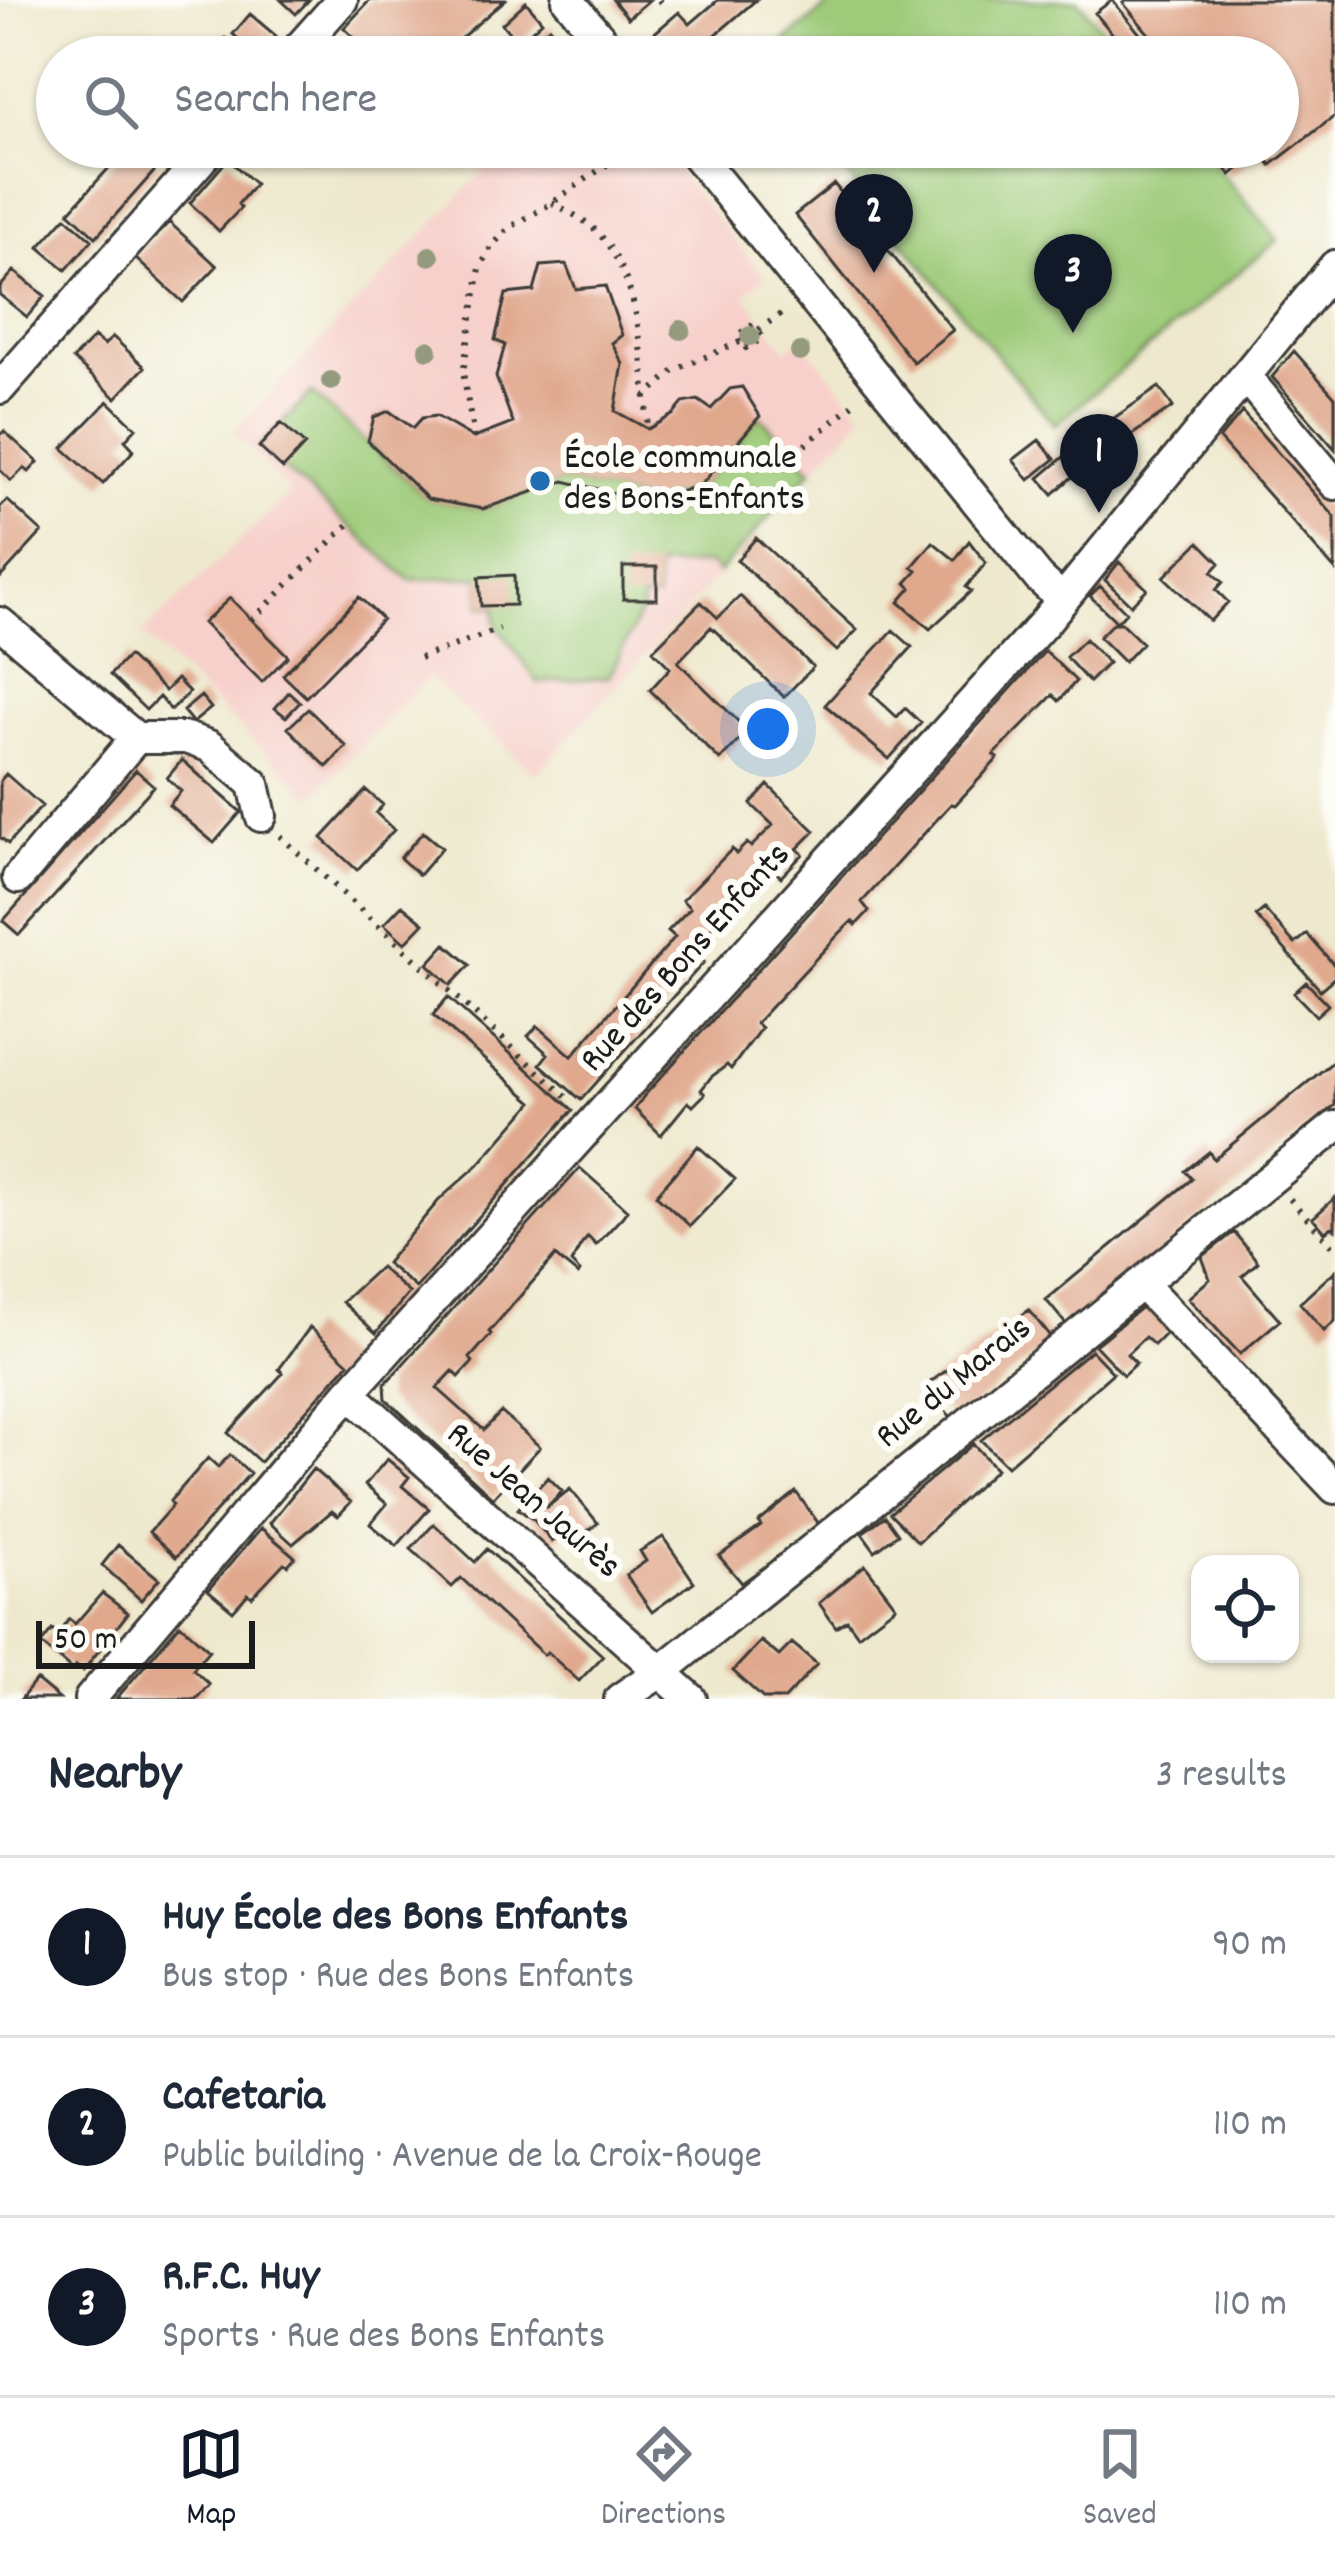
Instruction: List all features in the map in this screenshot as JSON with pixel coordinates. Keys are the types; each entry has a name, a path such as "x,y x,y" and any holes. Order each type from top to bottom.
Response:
{"street":[{"path":"310,36 342,0"},
{"path":"568,0 598,36"},
{"path":"0,388 194,168"},
{"path":"707,168 1039,578 1062,599"},
{"name":"Rue des Bons Enfants","path":"90,1699 349,1393 1062,599 1335,266"},
{"path":"1245,376 1335,484"},
{"path":"0,622 136,738 186,738 209,746 254,784 261,816"},
{"path":"18,878 136,738"},
{"name":"Rue du Marais","path":"620,1699 663,1670 1335,1126"},
{"path":"1142,1284 1335,1488"},
{"name":"Rue Jean Jaurès","path":"349,1393 691,1699"}],"path":[{"path":"474,438 463,372 480,268 490,247 508,228 602,168"},
{"path":"552,203 598,233 617,260 636,315 648,429"},
{"path":"644,398 675,370 742,341 737,335 754,324 758,330 785,310"},
{"path":"796,453 852,402"},
{"path":"253,620 348,525"},
{"path":"420,658 500,628"},
{"path":"261,816 593,1121"},
{"path":"1271,1178 1335,1249"}],"shaded area":[{"name":"École communale des Bons-Enfants","path":"487,168 674,168 765,277 744,294 786,350 801,339 864,415 536,774 428,677 312,797 142,634 290,493 234,432"}],"green space":[{"path":"835,0 1078,0 1108,36 791,36"},
{"path":"841,168 1218,168 1278,240 1055,425"},
{"path":"312,393 428,499 483,509 564,481 652,502 702,484 760,416 812,470 718,573 710,564 657,567 657,599 642,600 609,677 538,683 496,623 496,607 481,606 479,577 410,580 259,447"}],"building":[{"path":"281,0 309,0 296,14"},
{"path":"370,0 505,0 463,36 353,36 344,28"},
{"path":"613,0 649,0 628,18"},
{"path":"718,0 756,0 714,36 651,36 679,12 690,24"},
{"path":"1112,0 1142,36 1114,36 1095,13"},
{"path":"1335,0 1335,116 1299,144 1299,36 1150,36 1123,3"},
{"path":"526,2 542,21 526,36 512,36 502,24"},
{"path":"250,14 276,36 235,36"},
{"path":"109,168 157,168 96,237 69,212"},
{"path":"220,168 238,168 255,184 219,231 190,203"},
{"path":"834,184 953,330 913,362 795,215"},
{"path":"66,217 92,240 66,270 39,247"},
{"path":"169,222 217,266 183,302 135,258"},
{"path":"566,264 576,289 605,286 622,335 612,343 623,364 615,411 648,429 683,403 698,400 711,409 730,389 742,387 760,416 702,484 652,502 564,481 483,509 428,499 368,441 374,417 389,411 413,428 422,418 436,416 474,438 513,423 496,377 505,345 495,340 506,294 534,291 541,266"},
{"path":"14,271 45,296 27,317 0,295 0,287"},
{"path":"94,337 104,345 113,337 145,367 116,398 73,359"},
{"path":"1294,351 1335,397 1335,449 1272,377"},
{"path":"1159,387 1173,407 1114,447 1101,427"},
{"path":"108,401 136,428 125,440 134,450 103,484 63,448"},
{"path":"1242,412 1335,517 1335,570 1219,439"},
{"path":"281,423 305,445 283,469 259,447"},
{"path":"4,431 38,462 11,481 0,470"},
{"path":"1039,440 1055,459 1029,480 1013,460"},
{"path":"1084,449 1092,459 1053,494 1039,478 1065,456 1070,460"},
{"path":"7,500 42,532 0,578 0,507"},
{"path":"756,538 857,630 837,651 737,560"},
{"path":"969,541 986,563 966,587 971,591 930,629 899,602 911,588 906,583 917,571 912,567 933,542 955,560"},
{"path":"1199,542 1220,563 1212,572 1223,582 1216,590 1228,602 1210,621 1164,577"},
{"path":"1119,562 1147,589 1131,605 1105,580"},
{"path":"623,567 657,567 657,599 623,599"},
{"path":"514,575 515,605 481,606 479,577"},
{"path":"1100,586 1126,612 1117,622 1090,596"},
{"path":"740,596 813,667 784,697 711,627 678,662 748,731 720,760 650,690 670,668 653,650 701,602 718,618"},
{"path":"359,597 382,619 306,697 283,675"},
{"path":"230,598 288,656 262,682 203,623"},
{"path":"1113,623 1121,623 1142,643 1124,662 1099,637"},
{"path":"893,630 912,647 871,693 897,717 905,708 921,723 889,759 825,705"},
{"path":"1085,639 1108,663 1089,682 1066,657"},
{"path":"1045,651 1076,681 1059,701 1053,695 994,755 998,758 982,776 862,902 869,911 856,925 852,921 756,1023 761,1028 731,1069 727,1065 711,1077 701,1090 705,1094 693,1106 688,1102 661,1135 635,1109 644,1096"},
{"path":"128,656 165,691 177,679 189,692 171,710 159,697 146,710 110,675"},
{"path":"289,692 300,702 286,717 275,708"},
{"path":"201,696 211,708 193,723 183,711"},
{"path":"308,709 346,746 327,767 288,728"},
{"path":"182,760 241,812 214,843 169,805 181,791 167,778"},
{"path":"136,770 154,786 19,935 3,921"},
{"path":"6,774 42,806 8,844 0,837 0,781"},
{"path":"768,785 815,831 797,849 803,854 781,877 769,866 755,884 750,880 730,900 734,904 691,949 704,962 581,1100 540,1064 548,1054 528,1036 538,1026 572,1056 675,937 668,931 690,908 682,900 732,849 736,854 747,843 751,847 773,825 751,804"},
{"path":"366,790 383,805 376,813 394,830 357,870 322,838"},
{"path":"423,832 442,848 419,875 400,858"},
{"path":"402,905 424,923 405,943 384,924"},
{"path":"1264,909 1295,944 1307,934 1335,966 1335,977 1320,990 1256,916"},
{"path":"446,944 470,965 451,985 428,964"},
{"path":"1306,982 1328,1005 1316,1016 1294,993"},
{"path":"448,997 573,1110 416,1288 386,1263 533,1102 433,1015"},
{"path":"1335,1060 1335,1105 1069,1328 1046,1300 1192,1179 1185,1171 1209,1152 1214,1159"},
{"path":"698,1146 735,1179 690,1226 656,1195"},
{"path":"580,1168 627,1210 596,1245 588,1237 581,1245 571,1263 578,1275 555,1256 489,1332 470,1358 473,1362 459,1377 453,1371 437,1388 484,1430 501,1412 540,1447 493,1498 386,1399 385,1384"},
{"path":"1335,1198 1335,1229 1325,1232 1313,1218"},
{"path":"1234,1232 1258,1262 1242,1276 1280,1320 1240,1354 1188,1298 1210,1279 1202,1257"},
{"path":"380,1267 409,1293 376,1333 342,1302"},
{"path":"1335,1271 1335,1321 1324,1331 1300,1303"},
{"path":"1149,1301 1173,1326 1154,1345 1145,1337 1127,1354 1136,1363 1123,1375 1095,1345"},
{"path":"1029,1310 1053,1340 954,1421 925,1386"},
{"path":"310,1327 349,1363 260,1462 228,1433 283,1373 279,1369"},
{"path":"1091,1350 1113,1373 1007,1466 981,1440"},
{"path":"973,1444 996,1469 918,1542 890,1513"},
{"path":"230,1455 250,1473 176,1557 149,1532 208,1458 218,1467"},
{"path":"387,1459 409,1477 402,1486 429,1509 397,1546 370,1524 387,1504 365,1485"},
{"path":"313,1469 351,1502 338,1516 332,1511 293,1544 270,1523"},
{"path":"548,1477 562,1491 546,1508 570,1489 598,1523 578,1539 569,1528 552,1542 518,1509"},
{"path":"796,1492 821,1527 742,1583 719,1556 761,1526 759,1522"},
{"path":"885,1516 898,1534 875,1551 862,1533"},
{"path":"434,1524 475,1562 487,1549 603,1656 579,1681 461,1578 452,1587 411,1549"},
{"path":"261,1528 295,1557 233,1611 208,1590"},
{"path":"663,1537 694,1582 652,1612 626,1575 646,1561 640,1551"},
{"path":"118,1545 159,1579 141,1600 102,1565"},
{"path":"865,1565 896,1606 858,1635 847,1620 836,1627 819,1603"},
{"path":"102,1593 128,1613 83,1671 76,1666 72,1670 41,1644 52,1630 58,1634 69,1619 75,1624"},
{"path":"180,1624 209,1650 193,1669 209,1684 196,1699 116,1699"},
{"path":"761,1641 779,1656 792,1643 817,1664 785,1699 764,1699 733,1671"},
{"path":"36,1680 59,1699 21,1699"}],"place":[{"name":"Cafetaria","path":"874,273"},
{"name":"R.F.C. Huy","path":"1073,333"},
{"name":"École communale des Bons-Enfants","path":"540,481"},
{"name":"Huy École des Bons Enfants","path":"1099,513"}]}
